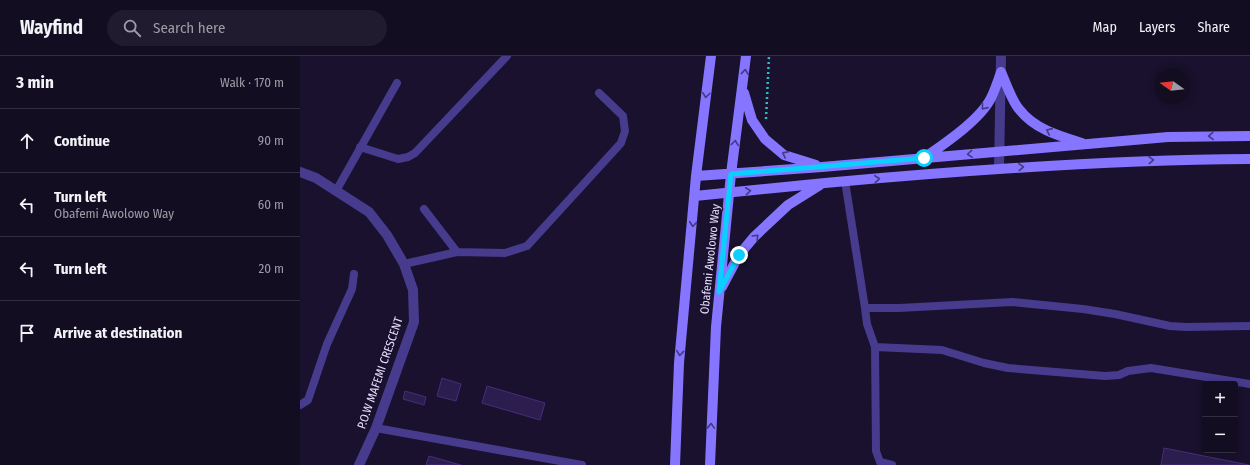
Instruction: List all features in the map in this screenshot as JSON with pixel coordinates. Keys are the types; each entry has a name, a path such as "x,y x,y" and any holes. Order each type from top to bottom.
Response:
{"main road":[{"name":"Obafemi Awolowo Way","path":"674,465 679,363 696,176 711,56"},
{"name":"Obafemi Awolowo Way","path":"710,465 719,292 731,174 746,56"},
{"path":"1001,72 1018,109 1037,126 1054,134 1086,145"},
{"path":"924,158 958,133 977,116 990,99 1001,72"},
{"path":"743,88 752,120 765,139 784,155 822,167"},
{"path":"696,176 822,167 1168,137 1250,136"},
{"path":"695,196 845,181 999,169 1169,159 1250,159"},
{"path":"719,292 739,255 754,237 788,205 823,183"}],"street":[{"path":"999,169 1001,56"},
{"name":"P.O.W MAFEMI CRESCENT","path":"300,172 316,178 369,212 387,235 404,264 413,290 414,322 376,428 359,465"}],"lane":[{"path":"360,147 398,159 408,157 415,153 507,56"},
{"path":"336,191 397,83"},
{"path":"404,264 457,252 505,253 527,246 621,143 625,131 623,116 599,93"},
{"path":"845,181 867,324 875,346 876,451 880,462 892,465"},
{"path":"424,209 457,252"},
{"path":"300,405 308,400 327,344 352,289 354,274"},
{"path":"865,308 899,308 1012,302 1083,309 1115,314 1170,326 1250,326"},
{"path":"875,346 942,350 984,364 1008,368 1106,376 1120,375 1128,371 1151,368 1250,384"},
{"path":"376,428 582,465"}],"path":[{"path":"765,139 769,56"}],"building":[{"path":"442,378 461,384 456,401 437,396"},
{"path":"487,386 545,403 540,420 482,403"},
{"path":"405,391 426,397 424,405 403,399"},
{"path":"1164,448 1249,465 1161,465"},
{"path":"429,456 461,465 426,465"}],"route":[{"path":"739,255 719,292 731,174 924,158"}]}
